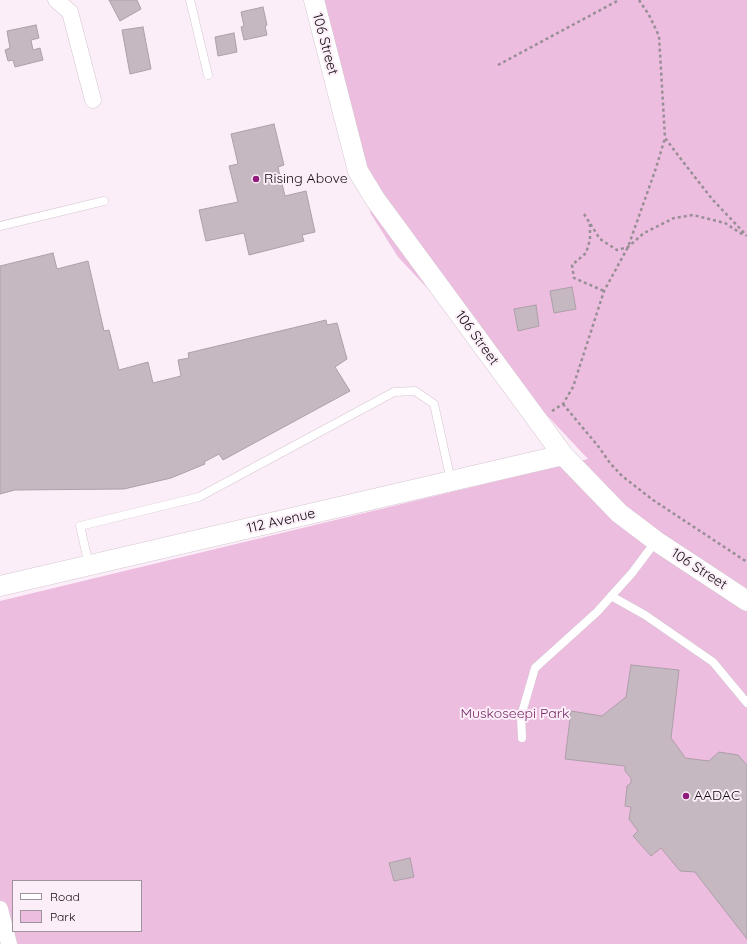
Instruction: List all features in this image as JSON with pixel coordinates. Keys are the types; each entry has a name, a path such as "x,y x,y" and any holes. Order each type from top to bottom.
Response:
{"street":[{"path":"56,0 70,12 93,100"},
{"name":"106 Street","path":"314,0 358,171 375,199 562,455 619,513 656,541 747,601"},
{"name":"112 Avenue","path":"0,586 562,455"},
{"path":"0,909 9,944"}],"lane":[{"path":"190,0 208,75"},
{"path":"0,226 104,201"},
{"path":"89,565 80,526 199,497 394,392 416,391 434,404 451,482"},
{"path":"522,738 521,716 535,668 597,612 632,573 656,541"},
{"path":"611,596 645,615 713,662 747,703"}],"path":[{"path":"498,65 619,0"},
{"path":"537,420 564,404 573,387 604,291 628,248 665,138 659,36 639,0"},
{"path":"665,138 712,199 747,237"},
{"path":"584,214 600,239 617,250 628,248 644,233 674,218 694,215 725,223 747,237"},
{"path":"590,224 590,240 586,253 572,265 574,278 604,291"},
{"path":"564,404 622,476 653,500 747,562"}],"green space":[{"name":"Muskoseepi Park","path":"308,0 747,0 747,944 0,944 0,601 588,459 398,257 371,214 316,38"}],"building":[{"path":"109,0 137,0 141,9 120,21"},
{"path":"263,7 267,25 265,26 267,35 244,40 241,27 244,26 241,12"},
{"path":"36,25 39,38 31,40 33,50 40,48 43,60 15,67 13,60 8,61 5,50 10,48 7,31"},
{"path":"143,27 151,69 130,74 122,30"},
{"path":"234,33 237,52 218,56 215,37"},
{"name":"Rising Above","path":"274,124 284,165 278,167 285,196 306,191 315,232 302,235 304,241 249,255 244,233 206,241 199,210 238,202 229,166 238,164 231,134"},
{"path":"53,253 57,269 88,261 104,331 109,330 119,370 148,362 153,383 181,376 178,360 189,358 188,353 326,320 327,325 337,323 347,359 335,367 350,391 223,460 219,454 204,462 205,464 171,478 124,489 15,490 0,494 0,266"},
{"path":"572,287 576,309 554,313 550,291"},
{"path":"536,305 539,326 518,331 514,309"},
{"name":"AADAC","path":"631,665 679,670 671,738 685,758 709,761 719,752 738,755 747,765 747,939 695,872 680,871 661,848 651,856 633,836 638,831 629,819 631,807 625,806 627,786 631,783 631,778 625,771 625,766 565,759 571,711 602,716 626,697"},
{"path":"410,858 414,877 394,881 389,863"}],"place":[{"name":"Rising Above","path":"256,179"},
{"name":"AADAC","path":"686,796"}]}
